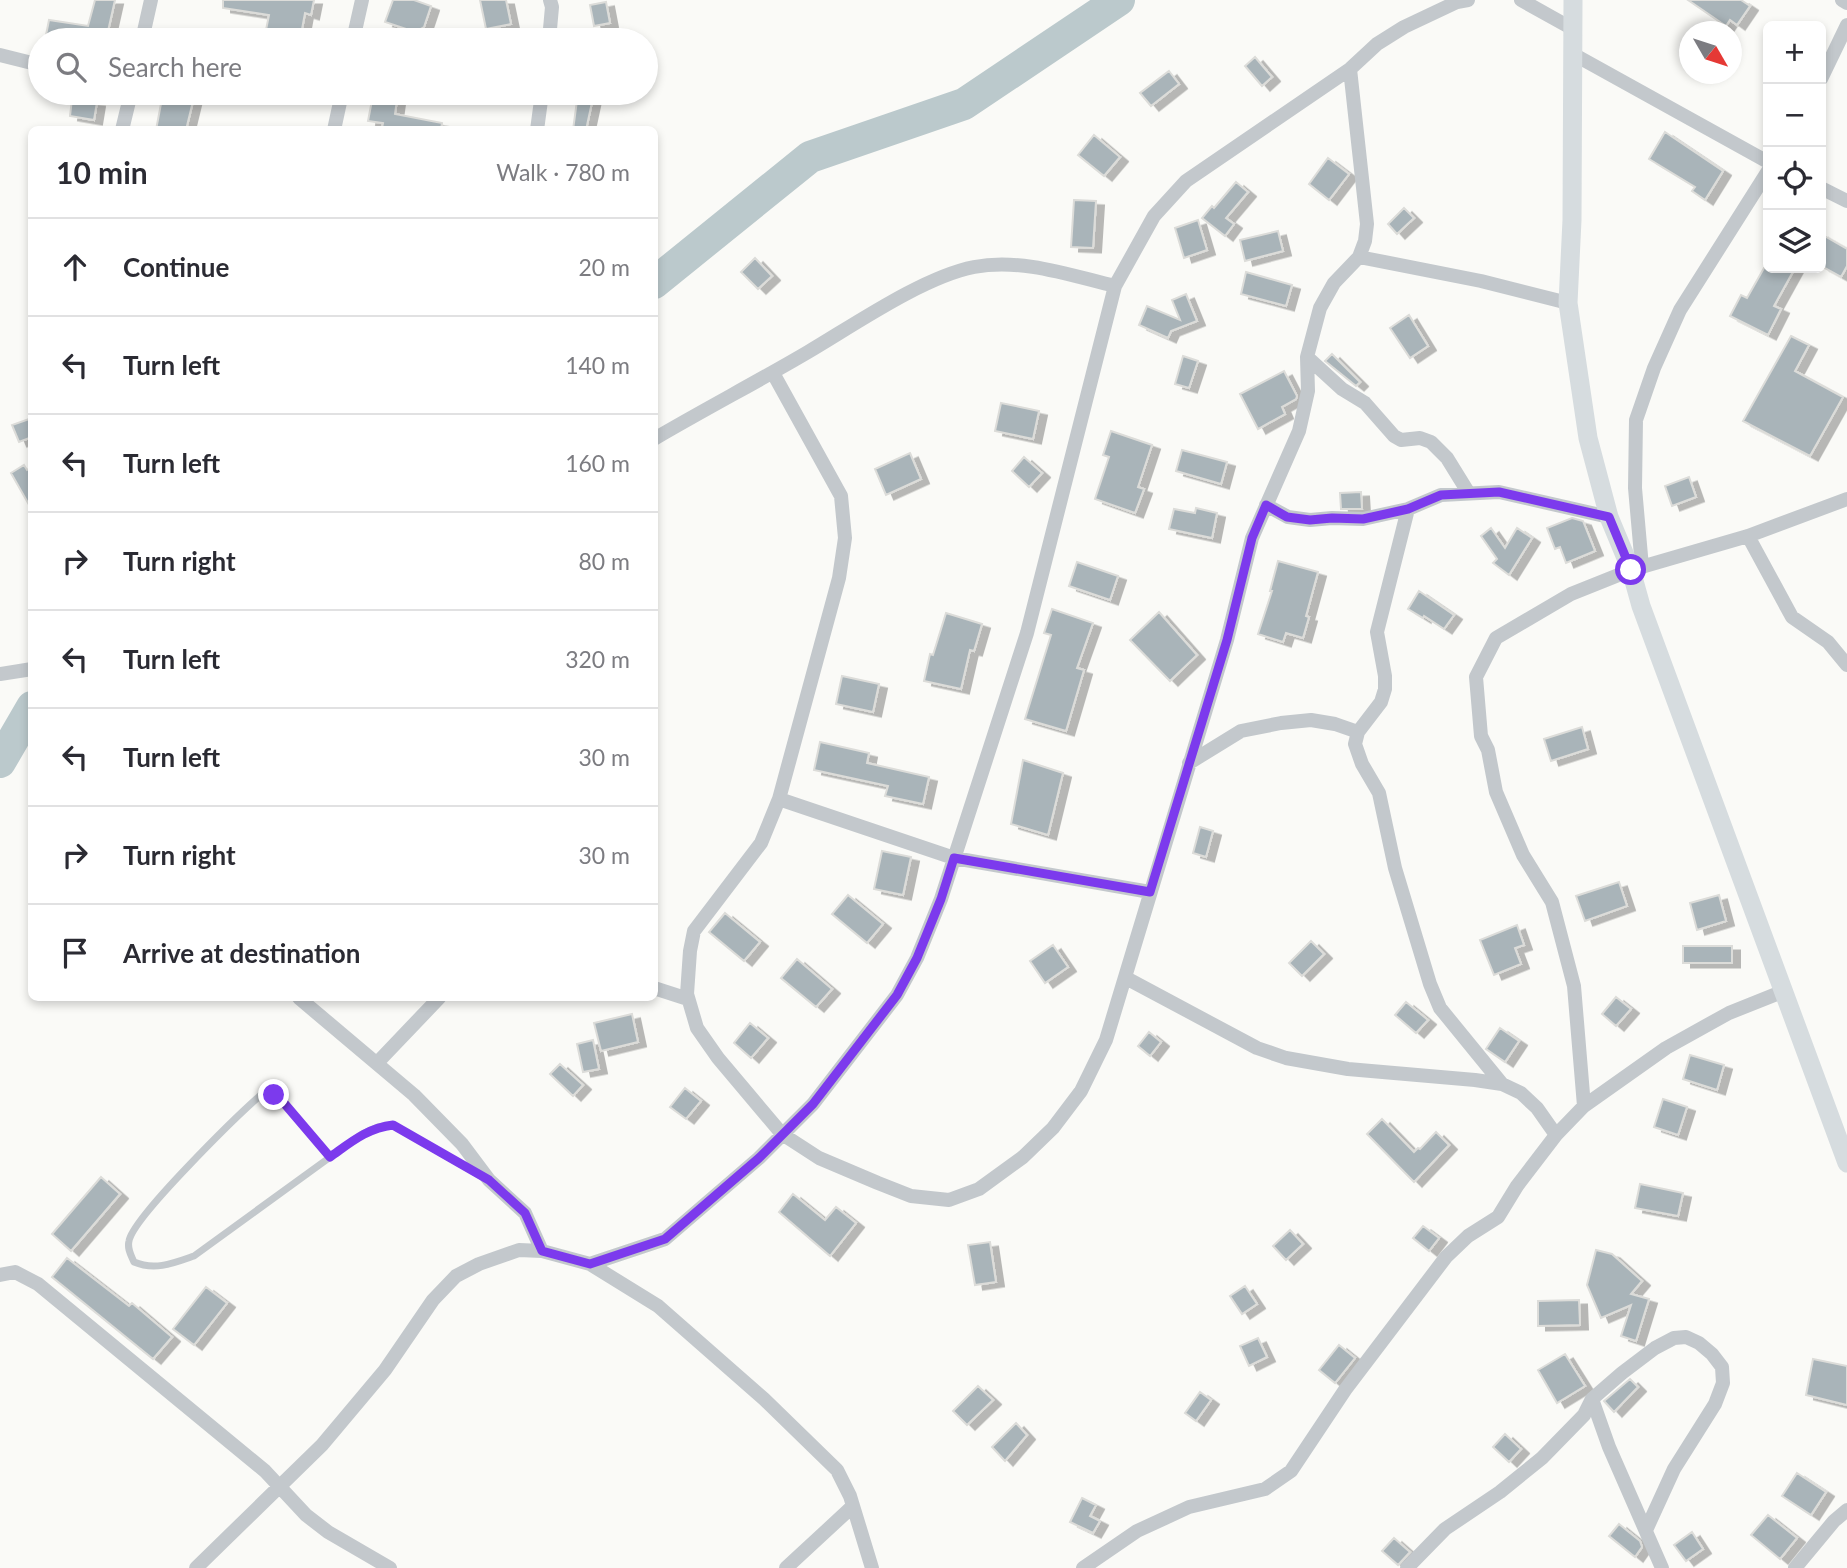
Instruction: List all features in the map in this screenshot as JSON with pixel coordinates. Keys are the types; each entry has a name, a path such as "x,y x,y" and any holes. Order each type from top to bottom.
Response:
{"street":[{"path":"145,28 151,0"},
{"path":"356,28 362,0"},
{"path":"550,0 551,28"},
{"path":"590,1264 665,1239 759,1158 813,1104 897,995 917,958 941,899 1027,633 1115,286 1154,216 1186,181 1350,69 1377,44 1404,27 1457,2 1468,0"},
{"path":"1521,0 1573,29"},
{"path":"1573,0 1572,220 1568,303 1588,438 1609,517 1636,568"},
{"path":"1842,0 1847,3"},
{"path":"1826,69 1847,25"},
{"path":"1573,54 1763,159"},
{"path":"0,55 28,62"},
{"path":"774,373 841,496 845,538 836,591 779,799 761,843 694,931 690,951 688,999 697,1028 718,1058 782,1134 819,1157 911,1196 949,1200 979,1189 1023,1157 1053,1128 1081,1091 1106,1040 1227,640 1252,538 1299,431 1308,391 1307,357 1325,296 1359,257 1365,242 1367,224 1350,69"},
{"path":"123,126 128,105"},
{"path":"335,126 339,105"},
{"path":"538,126 540,105"},
{"path":"1763,179 1680,310 1654,368 1636,420 1636,568 1641,606 1847,1163"},
{"path":"1826,190 1847,201"},
{"path":"1359,257 1481,281 1568,303"},
{"path":"658,437 900,299 934,281 973,267 1017,264 1115,286"},
{"path":"1307,357 1342,389 1365,403 1394,436 1401,440 1420,438 1431,442 1447,458 1468,492"},
{"path":"1266,505 1287,517 1310,520 1363,519 1408,509 1441,495 1499,492 1609,517"},
{"path":"1584,1105 1574,986 1552,902 1523,855 1496,792 1488,750 1481,736 1476,677 1496,638 1571,594 1636,568 1748,536 1847,499"},
{"path":"1408,509 1377,632 1385,689 1381,702 1358,732 1354,744 1362,764 1380,793 1395,868 1430,984 1440,1008 1502,1084"},
{"path":"1748,536 1792,617 1828,642 1847,665"},
{"path":"0,674 28,670"},
{"path":"1189,763 1241,731 1282,723 1311,720 1358,732"},
{"path":"779,799 954,858 1150,892"},
{"path":"1126,978 1257,1048 1286,1058 1348,1069 1502,1084 1529,1100 1556,1135"},
{"path":"658,989 688,999"},
{"path":"1086,1567 1147,1527 1189,1507 1265,1489 1291,1471 1357,1374 1446,1257 1468,1236 1498,1217 1517,1186 1556,1135 1584,1105 1666,1048 1729,1013 1784,991"},
{"path":"303,1001 414,1095 452,1134 489,1180 525,1213 542,1251"},
{"path":"377,1063 436,1001"},
{"path":"196,1568 322,1445 385,1370 433,1300 456,1276 479,1264 519,1250 542,1251 590,1264 658,1306 764,1399 837,1470 853,1506 872,1568"},
{"path":"0,1275 15,1272 38,1284 280,1486 306,1515 328,1532 390,1568"},
{"path":"1407,1568 1445,1530 1500,1492 1542,1458 1584,1415 1592,1399 1633,1364 1674,1338 1686,1337 1699,1343 1722,1367 1723,1383 1715,1404 1674,1469 1647,1528"},
{"path":"1592,1399 1609,1447 1647,1528 1662,1568"},
{"path":"786,1568 853,1506"},
{"path":"1795,1568 1834,1521 1847,1510"}],"lane":[{"path":"330,1157 284,1103 274,1095 262,1094 230,1122 139,1222 128,1243 134,1262 152,1266 168,1265 194,1256 362,1134 378,1127 393,1125 489,1180"}],"building":[{"path":"95,0 115,0 109,28 47,28 49,20 88,26"},
{"path":"223,0 314,0 311,15 305,13 302,28 266,28 269,15 223,8"},
{"path":"393,0 414,0 431,6 422,28 403,28 385,22"},
{"path":"480,0 506,0 511,24 486,28"},
{"path":"1688,0 1741,0 1750,6 1740,21 1719,21"},
{"path":"606,2 610,23 594,26 590,5"},
{"path":"1255,57 1272,77 1262,86 1245,66"},
{"path":"1169,71 1179,84 1151,106 1140,93"},
{"path":"71,105 96,105 94,120 70,116"},
{"path":"161,105 192,105 187,126 157,126"},
{"path":"371,105 396,105 395,114 442,123 442,126 382,126 383,123 368,121"},
{"path":"576,105 591,105 587,126 574,126"},
{"path":"1665,132 1723,171 1705,200 1692,191 1695,187 1649,159"},
{"path":"1094,135 1120,157 1104,176 1078,155"},
{"path":"1328,158 1349,174 1329,200 1309,184"},
{"path":"1236,182 1248,192 1226,218 1234,224 1225,236 1202,218"},
{"path":"1074,200 1096,201 1093,248 1071,247"},
{"path":"1404,208 1414,218 1397,234 1388,224"},
{"path":"1198,220 1207,250 1184,258 1175,228"},
{"path":"1278,231 1283,251 1245,261 1240,240"},
{"path":"1826,237 1847,249 1847,266 1841,277 1826,269"},
{"path":"755,258 772,276 758,289 741,272"},
{"path":"1763,270 1763,273 1792,273 1774,306 1781,309 1768,335 1730,316 1741,295 1747,298"},
{"path":"1246,272 1292,285 1286,306 1241,294"},
{"path":"1186,294 1197,321 1171,331 1168,338 1139,325 1147,306 1180,320 1172,300"},
{"path":"1409,315 1428,346 1410,358 1390,328"},
{"path":"1791,336 1809,345 1795,371 1843,397 1810,456 1743,421"},
{"path":"1332,354 1360,382 1356,386 1325,361"},
{"path":"1183,356 1198,361 1189,388 1175,384"},
{"path":"1284,371 1297,396 1296,399 1282,407 1285,414 1258,429 1240,394"},
{"path":"1001,403 1039,411 1033,439 995,431"},
{"path":"28,419 28,439 19,442 12,425"},
{"path":"1111,431 1152,445 1138,487 1144,489 1135,513 1095,499 1109,457 1103,455"},
{"path":"1182,450 1227,462 1221,484 1176,471"},
{"path":"910,453 921,479 886,495 875,469"},
{"path":"1024,457 1042,473 1029,487 1012,471"},
{"path":"24,465 28,469 28,503 11,473"},
{"path":"1689,477 1696,497 1672,506 1665,486"},
{"path":"1361,492 1362,509 1341,509 1340,493"},
{"path":"1196,508 1217,513 1212,538 1169,529 1174,509 1195,513"},
{"path":"1572,518 1583,521 1595,551 1566,563 1560,547 1555,549 1547,528"},
{"path":"1491,528 1505,548 1517,528 1532,538 1509,575 1493,563 1497,559 1481,536"},
{"path":"1278,561 1318,572 1303,638 1286,633 1283,642 1258,634 1272,591"},
{"path":"1077,562 1118,576 1110,600 1069,586"},
{"path":"1419,591 1454,615 1444,629 1408,609"},
{"path":"1052,609 1093,623 1077,668 1084,670 1066,731 1025,719 1051,635 1044,633"},
{"path":"1159,612 1197,655 1170,681 1130,640"},
{"path":"946,613 982,624 974,651 970,650 961,689 924,681 930,654 933,655"},
{"path":"842,676 879,684 873,712 836,704"},
{"path":"1582,727 1588,749 1551,761 1544,739"},
{"path":"820,742 869,753 867,763 929,777 923,804 885,796 888,786 814,770"},
{"path":"1023,760 1063,773 1048,835 1011,824"},
{"path":"1200,827 1213,831 1206,857 1193,853"},
{"path":"882,851 911,857 903,895 874,889"},
{"path":"1619,882 1627,906 1585,921 1576,896"},
{"path":"848,895 883,924 867,943 832,914"},
{"path":"1719,895 1726,921 1697,930 1690,903"},
{"path":"725,913 760,942 744,961 709,932"},
{"path":"1517,925 1524,945 1515,948 1521,964 1494,975 1480,940"},
{"path":"1311,941 1324,954 1302,976 1289,963"},
{"path":"1053,945 1068,967 1045,983 1030,961"},
{"path":"1683,946 1732,946 1732,963 1683,963"},
{"path":"797,959 832,989 816,1007 781,978"},
{"path":"1616,997 1631,1009 1616,1026 1602,1014"},
{"path":"1406,1002 1428,1020 1416,1033 1395,1015"},
{"path":"632,1014 638,1042 601,1051 594,1023"},
{"path":"750,1023 768,1038 751,1058 734,1043"},
{"path":"1500,1028 1519,1041 1505,1062 1486,1049"},
{"path":"1149,1032 1161,1042 1150,1056 1138,1046"},
{"path":"593,1040 599,1069 583,1072 577,1044"},
{"path":"1690,1055 1724,1065 1717,1090 1683,1079"},
{"path":"560,1064 583,1085 573,1096 550,1074"},
{"path":"685,1088 701,1101 686,1119 670,1107"},
{"path":"1663,1099 1687,1107 1678,1135 1654,1127"},
{"path":"1382,1119 1414,1152 1436,1132 1449,1145 1414,1182 1367,1134"},
{"path":"101,1177 120,1194 71,1251 52,1234"},
{"path":"1640,1184 1683,1193 1678,1216 1635,1208"},
{"path":"793,1194 825,1220 836,1207 856,1223 830,1256 779,1212"},
{"path":"1423,1226 1439,1238 1429,1251 1413,1238"},
{"path":"1290,1230 1303,1244 1286,1260 1273,1246"},
{"path":"990,1242 996,1282 975,1285 968,1245"},
{"path":"1596,1250 1612,1254 1642,1281 1631,1294 1649,1299 1636,1341 1621,1336 1631,1305 1601,1318 1587,1285"},
{"path":"67,1258 129,1306 132,1303 172,1337 153,1359 52,1277"},
{"path":"1245,1286 1257,1304 1242,1314 1230,1296"},
{"path":"206,1287 227,1303 194,1345 173,1329"},
{"path":"1579,1300 1580,1325 1538,1326 1538,1301"},
{"path":"1258,1338 1267,1357 1249,1366 1240,1346"},
{"path":"1339,1345 1355,1358 1335,1383 1319,1370"},
{"path":"1565,1354 1585,1386 1557,1403 1538,1370"},
{"path":"1813,1359 1847,1366 1847,1405 1806,1395"},
{"path":"1630,1379 1638,1387 1614,1412 1604,1401"},
{"path":"978,1386 993,1400 967,1425 953,1411"},
{"path":"1200,1392 1211,1400 1196,1421 1185,1413"},
{"path":"1016,1423 1027,1435 1005,1461 992,1447"},
{"path":"1505,1434 1521,1449 1509,1462 1493,1447"},
{"path":"1797,1473 1826,1492 1811,1515 1782,1496"},
{"path":"1082,1498 1096,1505 1090,1516 1100,1521 1093,1533 1070,1522"},
{"path":"1768,1515 1797,1538 1780,1559 1751,1535"},
{"path":"1619,1524 1640,1541 1642,1547 1635,1557 1609,1536"},
{"path":"1692,1532 1703,1549 1686,1561 1674,1545"},
{"path":"1394,1538 1410,1552 1398,1565 1382,1551"}],"waterway":[{"path":"658,280 810,157 964,104 1119,0"},
{"path":"0,762 28,714"}],"route":[{"path":"274,1095 330,1157 362,1134 378,1127 393,1125 489,1180 525,1213 542,1251 590,1264 665,1239 759,1158 813,1104 875,1026 897,995 917,958 954,858 1150,892 1227,640 1252,538 1266,505 1287,517 1310,520 1363,519 1408,509 1441,495 1499,492 1609,517 1631,570"}]}
